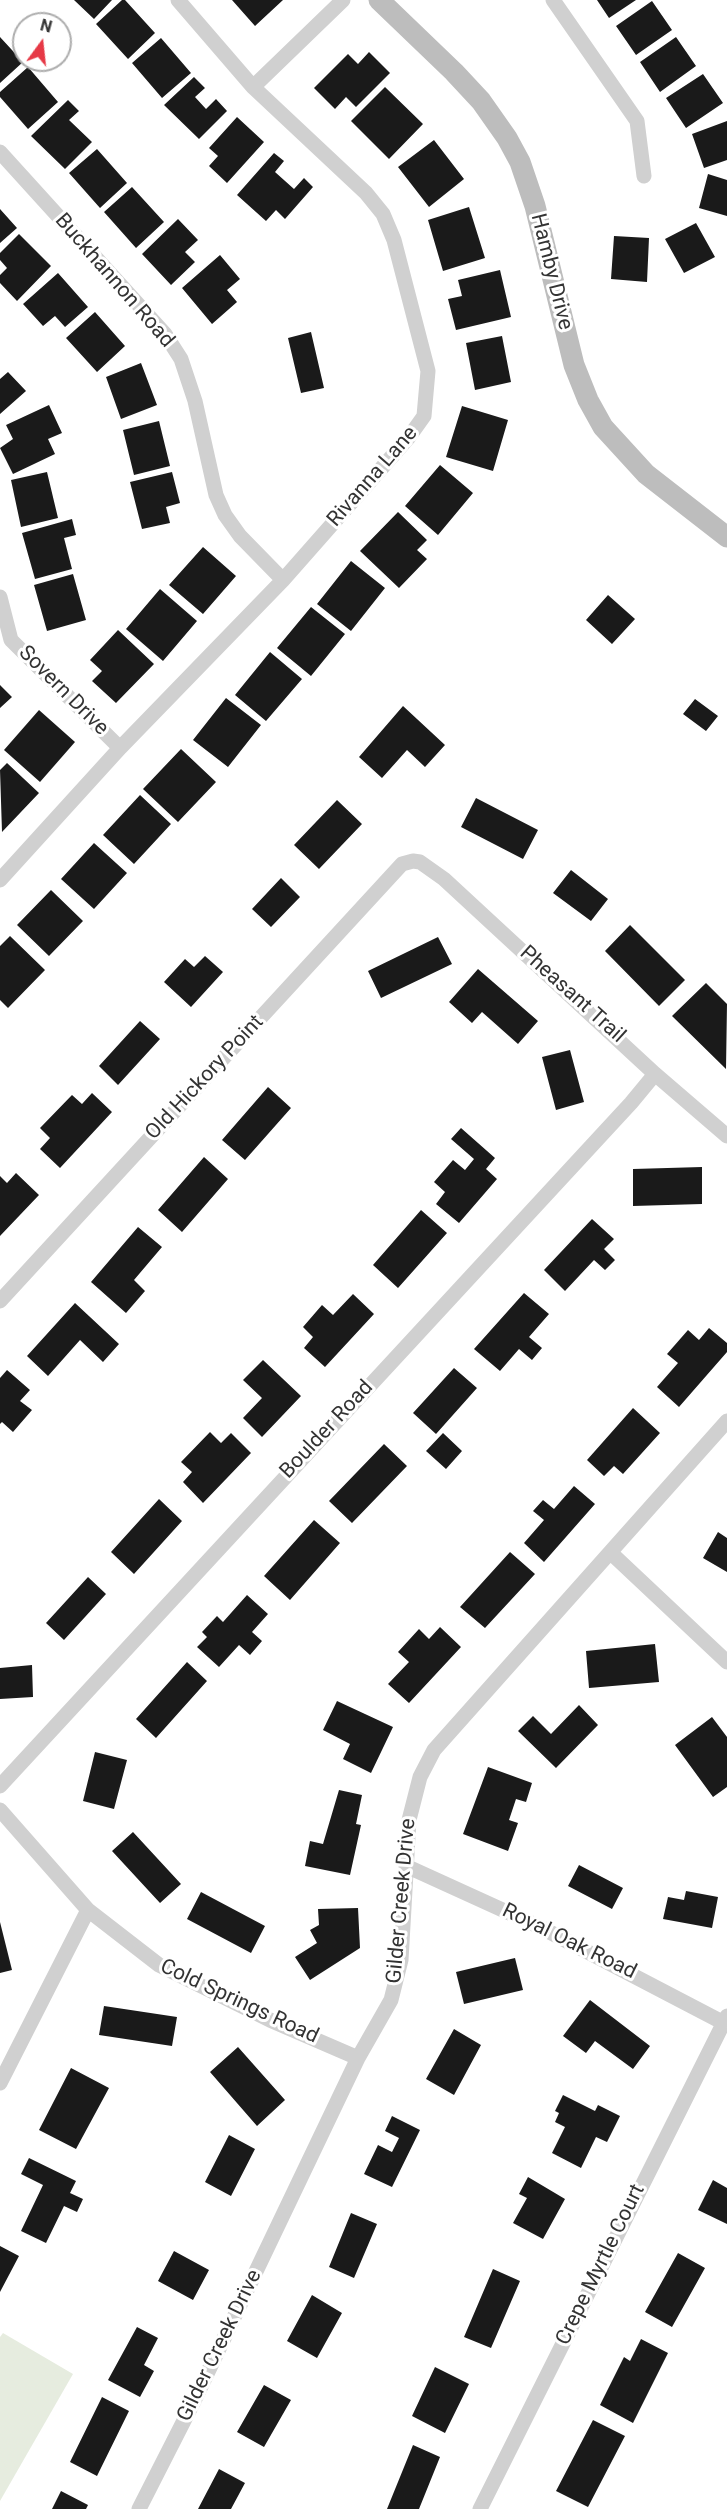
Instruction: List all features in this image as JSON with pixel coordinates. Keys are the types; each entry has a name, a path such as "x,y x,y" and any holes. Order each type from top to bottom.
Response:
{"street":[{"name":"Rivanna Lane","path":"0,880 120,748 283,580 409,437 424,416 428,371 394,240 383,214 366,194 253,87 178,0"},
{"path":"253,87 342,0"},
{"name":"Hamby Drive","path":"379,0 481,101 507,138 520,162 535,206 574,365 588,400 603,427 646,474 727,537"},
{"path":"553,0 636,121 644,176"},
{"name":"Buckhannon Road","path":"0,152 165,334 181,358 195,401 216,495 225,515 240,536 283,580"},
{"name":"Sovern Drive","path":"0,597 11,640 120,748"},
{"name":"Pheasant Trail","path":"413,861 420,862 444,879 655,1074 727,1136"},
{"name":"Old Hickory Point","path":"0,1300 402,864 413,861"},
{"name":"Boulder Road","path":"0,1786 623,1112 655,1074"},
{"name":"Gilder Creek Drive","path":"139,2509 204,2380 358,2058 385,2015 397,1981 411,1806 420,1777 434,1750 727,1421"},
{"path":"611,1553 727,1662"},
{"name":"Cold Springs Road","path":"0,1810 88,1910 159,1965 186,1981 358,2058"},
{"name":"Royal Oak Road","path":"406,1866 540,1927 725,2019"},
{"path":"0,2083 88,1910"},
{"name":"Crepe Myrtle Court","path":"480,2509 725,2019"}],"shaded area":[{"path":"3,2333 73,2374 0,2501 0,2337"}],"building":[{"path":"74,0 112,0 94,19"},
{"path":"122,0 125,0 155,33 128,59 96,24"},
{"path":"232,0 283,0 255,26"},
{"path":"597,0 636,0 609,18"},
{"path":"652,1 672,30 636,55 616,26"},
{"path":"0,37 12,50 12,72 0,83"},
{"path":"676,37 696,66 660,92 640,62"},
{"path":"161,38 191,73 162,98 132,63"},
{"path":"369,52 390,73 356,107 346,97 335,109 314,88 348,54 358,64"},
{"path":"22,72 32,72 58,102 28,129 0,97 0,92"},
{"path":"703,74 723,103 686,128 666,98"},
{"path":"194,77 205,88 195,97 206,109 216,99 227,111 199,139 164,105"},
{"path":"385,87 423,124 389,159 351,121"},
{"path":"68,100 79,111 69,120 92,142 65,169 31,136"},
{"path":"237,117 264,142 227,183 209,166 218,156 209,148"},
{"path":"727,121 727,160 704,168 692,134"},
{"path":"434,140 464,179 429,207 398,167"},
{"path":"97,149 127,183 100,208 69,173"},
{"path":"274,153 284,161 275,172 294,189 304,178 313,187 285,219 276,210 266,221 237,195"},
{"path":"708,174 727,180 727,216 699,208"},
{"path":"132,187 164,222 136,248 104,212"},
{"path":"469,207 485,258 443,271 428,220"},
{"path":"0,209 17,228 0,243"},
{"path":"178,219 198,240 185,252 195,262 171,285 142,254"},
{"path":"696,223 715,257 684,273 665,239"},
{"path":"19,234 51,266 17,301 0,283 0,275 7,268 0,260 0,253"},
{"path":"614,236 649,238 647,282 611,279"},
{"path":"220,255 240,279 227,290 237,302 212,324 182,288"},
{"path":"500,270 511,317 456,330 448,299 462,296 458,280"},
{"path":"58,273 88,307 65,327 55,316 43,326 23,304"},
{"path":"95,312 125,346 97,372 66,338"},
{"path":"311,332 324,388 301,393 288,338"},
{"path":"502,336 511,382 475,390 466,343"},
{"path":"141,363 157,405 121,419 106,377"},
{"path":"8,372 26,391 0,414 0,379"},
{"path":"49,405 62,433 48,439 55,454 13,474 0,448 13,439 6,425"},
{"path":"462,406 508,420 493,471 446,457"},
{"path":"159,421 170,466 134,475 123,430"},
{"path":"440,465 473,493 438,535 405,506"},
{"path":"47,472 58,518 21,527 11,480"},
{"path":"172,472 180,503 166,507 170,523 142,529 130,482"},
{"path":"398,512 427,540 417,550 427,559 399,588 360,551"},
{"path":"72,519 76,535 64,538 72,569 35,579 22,533"},
{"path":"203,547 236,576 203,614 169,585"},
{"path":"351,561 385,588 351,631 317,604"},
{"path":"73,574 86,620 47,631 34,585"},
{"path":"160,589 197,621 163,661 126,629"},
{"path":"608,595 635,619 612,644 586,620"},
{"path":"311,607 345,634 311,676 277,648"},
{"path":"118,630 154,664 116,703 92,681 102,671 90,660"},
{"path":"270,652 302,679 266,721 235,695"},
{"path":"0,685 12,697 0,708"},
{"path":"226,698 261,725 228,767 193,740"},
{"path":"695,699 718,716 706,731 683,714"},
{"path":"403,706 445,745 425,767 407,750 382,778 359,757"},
{"path":"39,710 75,742 40,782 4,750"},
{"path":"181,749 216,782 178,822 143,789"},
{"path":"7,763 39,793 2,832 0,770"},
{"path":"140,795 171,824 134,864 103,835"},
{"path":"476,798 538,830 523,859 461,827"},
{"path":"337,800 362,824 319,869 294,845"},
{"path":"94,843 127,873 94,909 61,879"},
{"path":"571,870 608,899 591,921 553,893"},
{"path":"281,878 300,897 271,927 252,909"},
{"path":"51,890 83,921 49,956 17,925"},
{"path":"630,925 685,980 659,1006 605,951"},
{"path":"10,936 45,970 8,1008 0,1000 0,946"},
{"path":"438,937 452,964 381,998 368,971"},
{"path":"205,956 223,972 191,1007 164,982 185,959 194,967"},
{"path":"478,969 538,1021 518,1044 482,1012 472,1023 449,1002"},
{"path":"706,983 727,1004 726,1069 672,1016"},
{"path":"140,1021 160,1039 118,1085 99,1066"},
{"path":"570,1050 584,1102 556,1110 542,1057"},
{"path":"268,1087 291,1108 245,1160 222,1140"},
{"path":"92,1093 112,1112 60,1168 40,1149 50,1138 40,1128 72,1095 82,1104"},
{"path":"461,1128 495,1158 486,1169 497,1179 459,1223 436,1204 445,1192 434,1182 453,1160 465,1170 474,1159 451,1139"},
{"path":"204,1157 228,1179 182,1232 158,1210"},
{"path":"702,1167 702,1204 633,1206 633,1169"},
{"path":"16,1173 39,1195 0,1236 0,1176 7,1183"},
{"path":"421,1210 447,1233 398,1288 373,1265"},
{"path":"592,1219 614,1239 604,1249 615,1260 605,1270 594,1260 565,1291 544,1270"},
{"path":"138,1227 162,1247 134,1280 145,1291 126,1313 91,1282"},
{"path":"524,1293 549,1314 529,1337 542,1348 532,1360 519,1349 500,1371 474,1349"},
{"path":"353,1294 374,1314 325,1367 304,1348 313,1337 303,1327 322,1305 333,1315"},
{"path":"75,1303 119,1344 103,1362 80,1340 48,1376 27,1356"},
{"path":"709,1328 727,1343 727,1352 679,1407 657,1387 678,1363 667,1354 688,1330 699,1340"},
{"path":"263,1360 301,1396 262,1437 243,1418 262,1398 243,1380"},
{"path":"454,1368 477,1388 436,1434 413,1413"},
{"path":"7,1370 30,1390 20,1401 32,1410 13,1432 2,1422 0,1424 0,1378"},
{"path":"633,1408 660,1433 623,1474 614,1466 604,1476 587,1460"},
{"path":"210,1432 221,1443 231,1433 251,1453 203,1503 183,1482 192,1472 181,1462"},
{"path":"443,1433 462,1451 446,1469 426,1451"},
{"path":"384,1444 407,1466 352,1523 329,1501"},
{"path":"574,1486 595,1504 544,1562 524,1543 544,1520 533,1511 543,1500 554,1509"},
{"path":"159,1499 182,1521 134,1574 111,1552"},
{"path":"314,1520 340,1543 290,1600 264,1576"},
{"path":"718,1532 727,1538 727,1572 703,1558"},
{"path":"510,1552 535,1574 485,1628 460,1607"},
{"path":"88,1577 106,1594 64,1640 46,1623"},
{"path":"247,1595 268,1614 252,1632 262,1641 250,1655 239,1645 219,1667 197,1647 207,1637 202,1632 217,1616 223,1622"},
{"path":"440,1627 461,1647 409,1703 388,1684 409,1662 398,1652 419,1629 429,1639"},
{"path":"655,1644 659,1682 589,1688 586,1651"},
{"path":"187,1662 207,1681 156,1738 136,1719"},
{"path":"32,1665 33,1697 0,1699 0,1668"},
{"path":"337,1701 393,1727 371,1773 343,1759 350,1744 323,1730"},
{"path":"579,1705 598,1725 556,1768 518,1731 533,1716 551,1734"},
{"path":"712,1717 727,1737 727,1787 713,1797 675,1745"},
{"path":"95,1752 127,1760 114,1809 83,1801"},
{"path":"488,1767 532,1783 526,1802 516,1799 509,1820 518,1823 508,1851 463,1834"},
{"path":"339,1790 362,1795 356,1824 361,1825 350,1875 305,1866 310,1841 323,1844"},
{"path":"133,1832 181,1884 160,1903 112,1851"},
{"path":"579,1865 623,1888 612,1909 568,1886"},
{"path":"686,1891 718,1897 712,1928 663,1919 668,1897 684,1900"},
{"path":"201,1892 265,1926 251,1953 187,1919"},
{"path":"358,1908 360,1948 310,1980 295,1957 317,1943 310,1930 319,1925 318,1909"},
{"path":"0,1922 12,1970 0,1973"},
{"path":"515,1958 523,1990 464,2004 456,1972"},
{"path":"590,2000 650,2046 633,2069 595,2041 586,2053 563,2036"},
{"path":"104,2006 177,2017 172,2046 99,2035"},
{"path":"454,2029 481,2045 454,2095 426,2079"},
{"path":"238,2047 285,2100 257,2126 210,2072"},
{"path":"71,2068 109,2088 76,2149 39,2130"},
{"path":"563,2095 595,2111 598,2105 620,2116 607,2142 596,2137 581,2168 552,2153 565,2127 555,2122 559,2113 555,2111"},
{"path":"392,2116 420,2130 392,2187 364,2174 378,2145 392,2152 399,2138 385,2131"},
{"path":"229,2135 255,2149 231,2196 205,2182"},
{"path":"29,2158 76,2181 70,2193 83,2199 77,2212 64,2206 46,2243 21,2231 43,2185 21,2174"},
{"path":"528,2177 565,2199 543,2239 513,2223 527,2198 519,2194"},
{"path":"713,2180 727,2188 727,2224 698,2210"},
{"path":"351,2213 377,2224 354,2278 329,2267"},
{"path":"0,2246 19,2256 0,2292"},
{"path":"174,2251 209,2270 193,2300 158,2281"},
{"path":"678,2253 705,2268 672,2327 645,2312"},
{"path":"493,2269 520,2281 491,2348 464,2337"},
{"path":"312,2295 342,2313 317,2358 287,2341"},
{"path":"137,2327 158,2338 144,2365 154,2371 140,2397 108,2380"},
{"path":"641,2339 668,2353 633,2423 600,2405 624,2357 630,2361"},
{"path":"435,2367 469,2384 445,2433 412,2416"},
{"path":"264,2385 291,2400 264,2447 237,2432"},
{"path":"102,2397 129,2411 97,2476 70,2462"},
{"path":"593,2420 625,2436 588,2507 556,2491"},
{"path":"413,2445 440,2457 419,2509 387,2509"},
{"path":"219,2469 245,2483 231,2509 198,2509"},
{"path":"61,2491 88,2505 86,2509 52,2509"}]}
